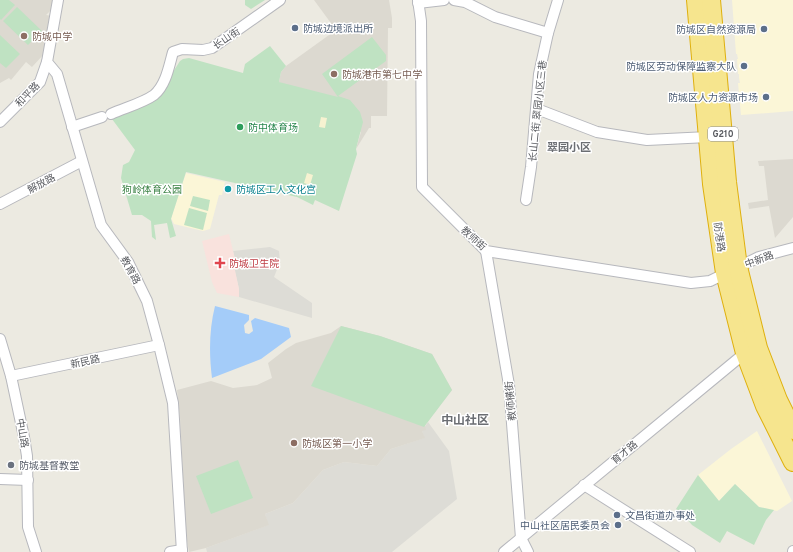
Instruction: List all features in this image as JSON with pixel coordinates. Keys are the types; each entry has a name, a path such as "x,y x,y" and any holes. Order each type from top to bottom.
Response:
{"highway":[{"name":"防港路","path":"696,0 712,184 732,270 745,353 765,406 793,462"},
{"name":"防港路","path":"711,0 727,182 732,270 758,348 778,400 793,430"}],"street":[{"path":"47,62 58,0"},
{"name":"长山街","path":"72,127 106,115 155,94 164,80 173,52 182,49 203,50 212,48 280,0"},
{"path":"418,1 444,0"},
{"path":"454,0 465,2 495,17 548,33"},
{"name":"长山二街 翠园小区三巷","path":"526,200 537,109 539,74 548,33 558,0"},
{"name":"教师街","path":"418,1 421,21 422,187 486,251 691,283 710,281 732,270"},
{"name":"和平路","path":"0,122 40,82 47,62"},
{"name":"教育路","path":"47,62 57,74 101,225 128,262 147,301 173,403 182,551"},
{"path":"537,109 597,132 647,140 708,137"},
{"name":"解放路","path":"0,204 82,161"},
{"name":"中新路","path":"732,270 759,257 793,248"},
{"name":"教师横街","path":"486,251 509,384 521,538 528,552"},
{"name":"中山路","path":"0,339 11,376 24,437 28,480 28,527 36,552"},
{"name":"新民路","path":"11,376 159,345"},
{"name":"育才路","path":"504,552 745,353"},
{"path":"0,479 28,480"},
{"path":"584,485 690,552"},
{"path":"170,552 182,551"}],"shaded area":[{"name":"防城中学","path":"0,0 54,0 53,8 46,15 52,16 43,55 32,67 26,62 11,80 9,78 0,83"},
{"name":"防城港市第七中学","path":"314,0 389,0 392,28 388,28 387,116 371,116 371,128 369,128 356,149 361,132 279,82 281,72 286,66 336,30"},
{"path":"732,0 793,0 793,111 741,115 738,83 740,83"},
{"path":"793,159 793,217 775,238 769,206 749,209 748,203 768,200 764,166 759,166 758,161"},
{"path":"186,173 225,182 222,195 219,195 210,229 203,231 174,224 171,218"},
{"name":"防城卫生院","path":"229,234 235,259 233,261 239,289 239,297 217,293 212,282 202,241"},
{"path":"270,247 279,251 280,262 274,277 312,303 312,318 239,297 239,289 232,260 235,259 233,251"},
{"name":"防城区第一小学","path":"341,326 380,336 432,354 452,390 425,425 426,430 422,431 425,438 391,449 377,466 344,462 323,470 293,503 265,514 269,525 206,548 189,552 186,534 180,417 177,390 211,381 233,388 257,385 272,378 268,363 286,349 296,343 331,333"},
{"path":"428,422 449,451 457,499 392,552 207,552 206,548 268,525 265,514 293,503 323,470 344,462 377,466 391,449 424,438 422,431"},
{"path":"757,431 792,501 777,511 759,507 735,484 719,501 698,475"}],"green space":[{"path":"0,0 9,0 15,5 1,20 0,19"},
{"path":"245,0 265,0 251,9 245,5"},
{"path":"17,7 42,31 28,45 3,21"},
{"path":"0,35 20,54 6,68 0,63"},
{"name":"防中体育场","path":"372,37 386,55 386,61 338,96 350,100 360,112 363,122 356,149 357,154 339,211 315,200 313,205 297,197 186,172 171,219 176,236 170,238 167,223 154,225 156,240 152,237 151,221 142,215 132,215 121,178 123,165 129,162 135,150 112,119 157,97 180,61 189,58 243,73 245,64 270,46 286,66 281,72 279,82 338,97 322,74"},
{"path":"193,196 210,200 208,211 190,206"},
{"path":"189,208 207,213 203,230 184,225"},
{"path":"341,326 380,336 432,354 452,390 424,427 311,386"},
{"path":"238,460 253,498 211,514 196,476"},
{"path":"698,475 719,501 735,484 759,507 774,510 766,520 754,545 727,531 720,543 692,525 680,511 676,509"}],"sand":[{"path":"321,117 327,118 325,128 319,127"},
{"path":"307,173 313,175 310,185 304,183"}],"water":[{"path":"215,306 249,315 249,320 244,325 245,333 249,334 253,331 251,321 255,318 289,328 291,337 261,359 212,378 210,342"}],"place":[{"name":"防城边境派出所","path":"295,28"},
{"name":"防城区自然资源局","path":"764,29"},
{"name":"防城中学","path":"24,36"},
{"name":"防城区劳动保障监察大队","path":"744,66"},
{"name":"防城港市第七中学","path":"334,74"},
{"name":"防城区人力资源市场","path":"766,97"},
{"name":"防中体育场","path":"240,127"},
{"name":"防城区工人文化宫","path":"228,189"},
{"name":"防城卫生院","path":"220,263"},
{"name":"防城区第一小学","path":"294,443"},
{"name":"防城基督教堂","path":"11,465"},
{"name":"文昌街道办事处","path":"617,515"},
{"name":"中山社区居民委员会","path":"618,525"}],"district":[{"name":"翠园小区","path":"569,147"},
{"name":"中山社区","path":"465,420"}],"park label":[{"name":"狗岭体育公园","path":"152,189"}]}
